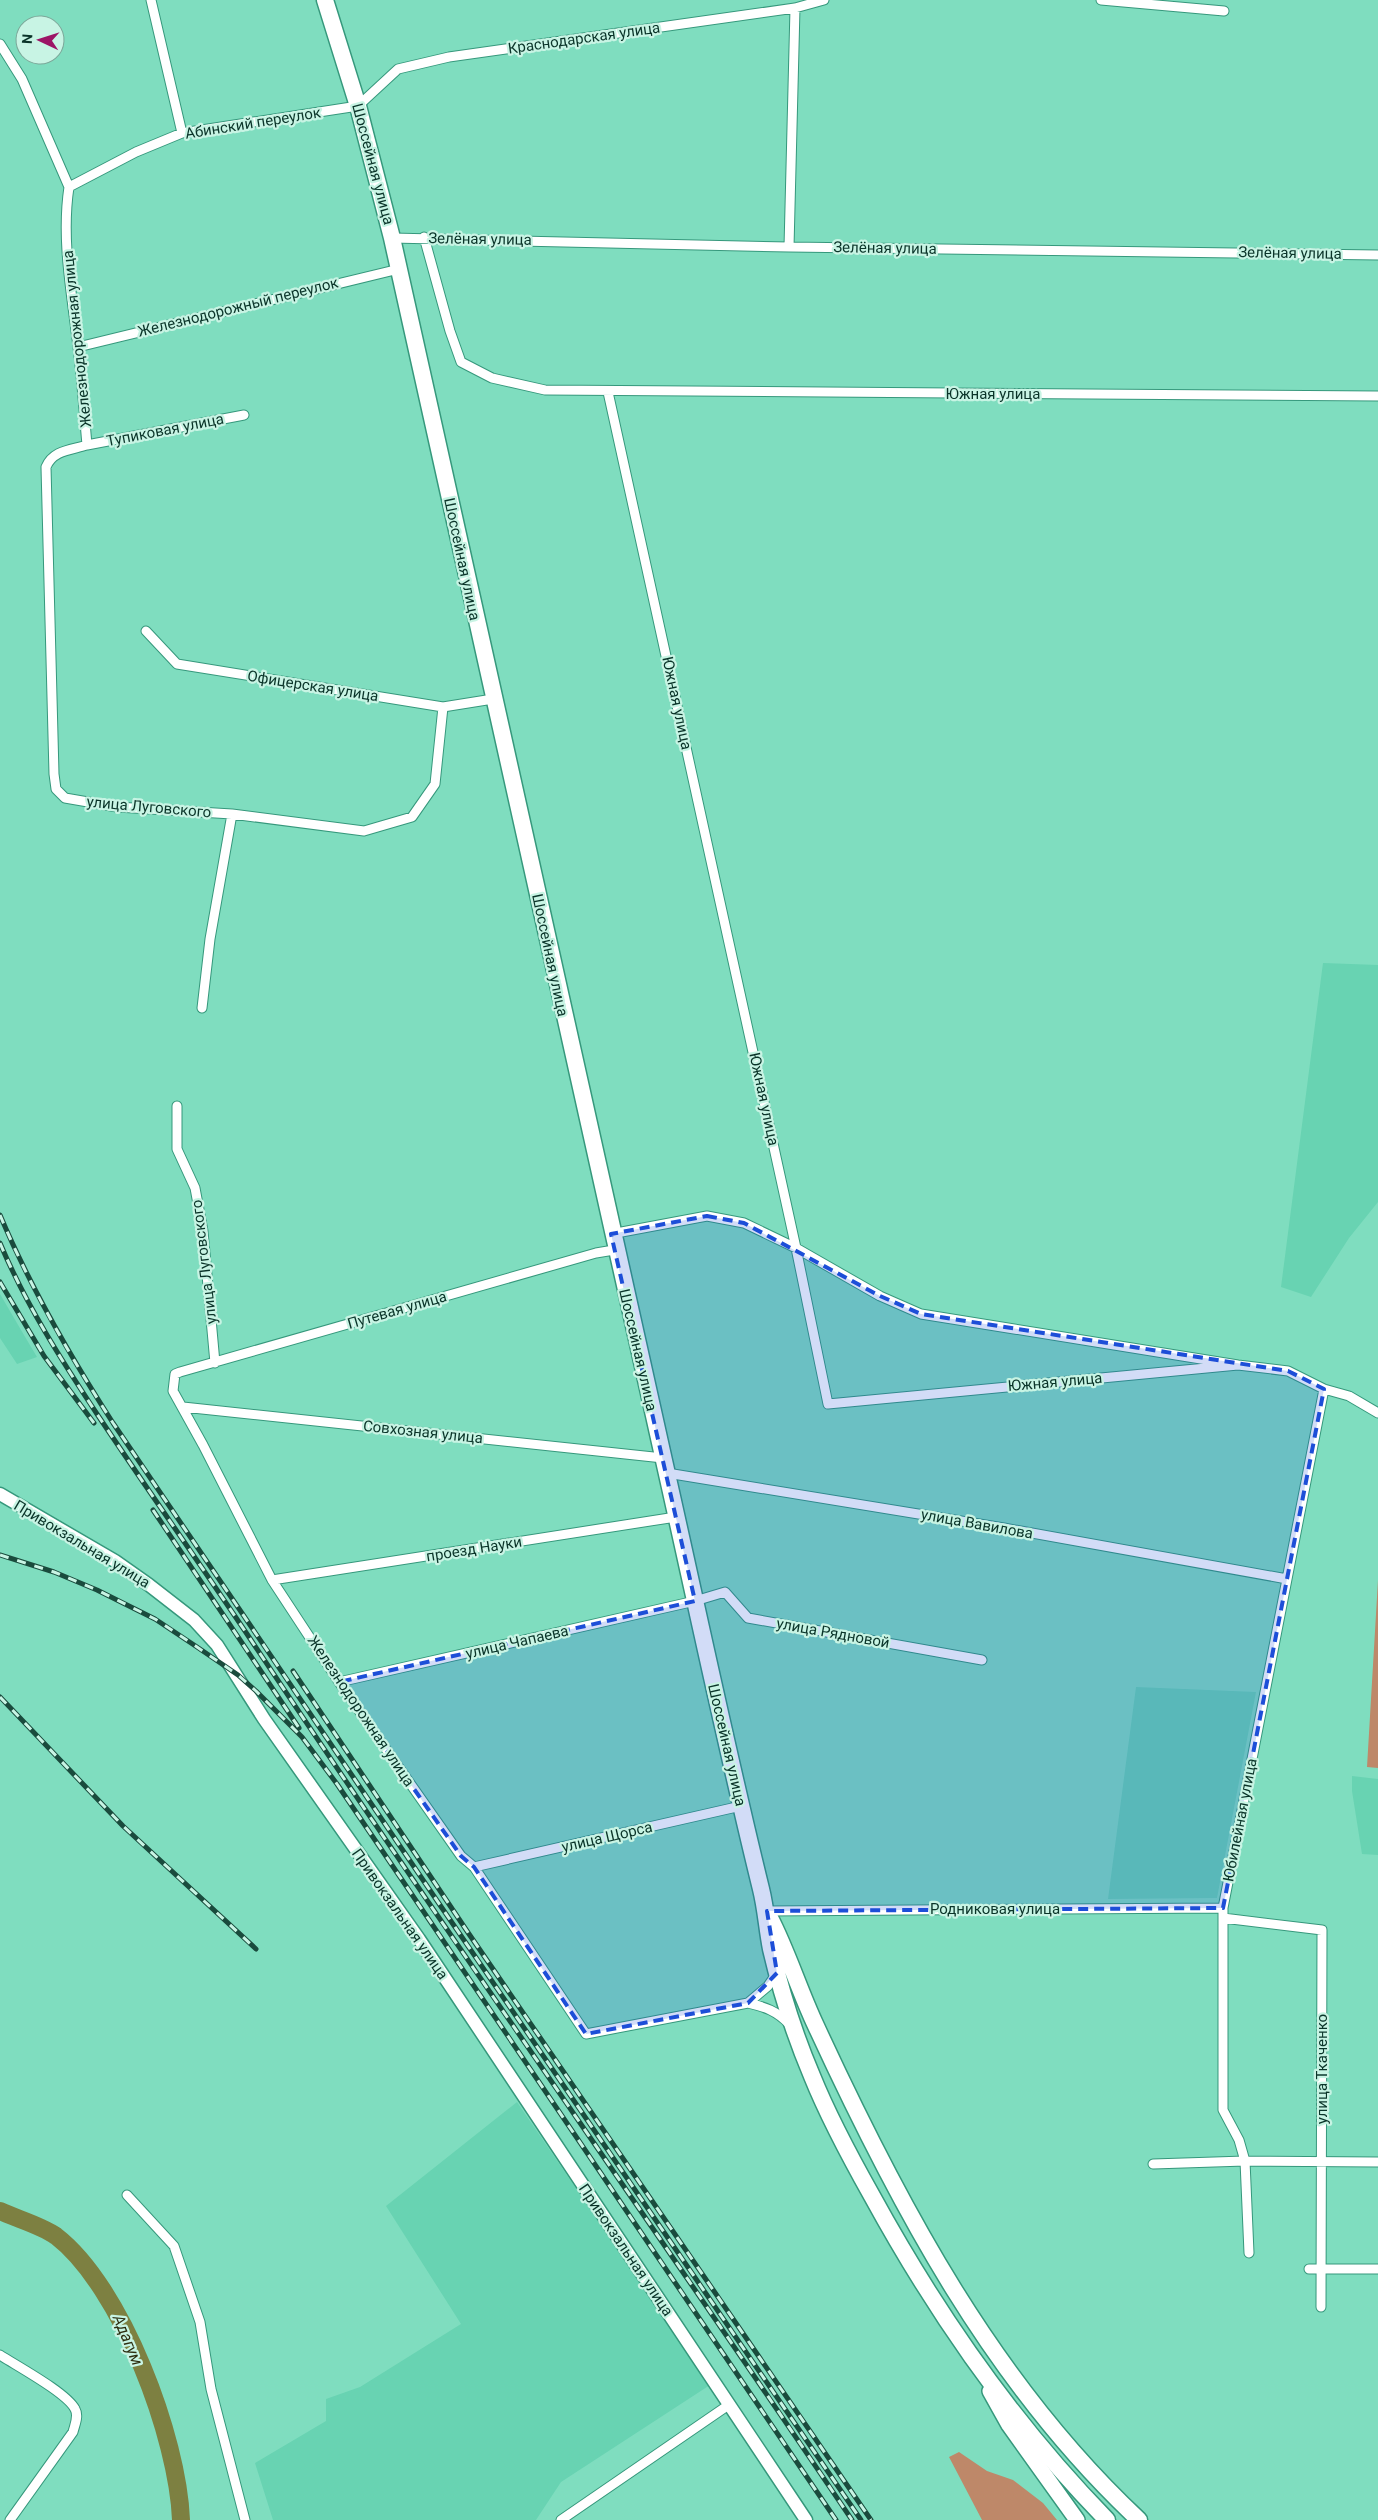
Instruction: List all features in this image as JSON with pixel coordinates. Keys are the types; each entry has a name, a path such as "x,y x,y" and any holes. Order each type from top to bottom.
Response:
{"highway":[{"name":"Шоссейная улица","path":"325,0 358,106 392,238 614,1250 665,1465 741,1806 767,1911"},
{"path":"767,1911 769,1940 793,2028 832,2124 887,2223 961,2340 1014,2414 1049,2457 1107,2520"},
{"path":"767,1911 781,1940 815,2024 858,2114 900,2199 943,2272 1028,2398 1109,2492 1139,2520"}],"main road":[{"name":"Привокзальная улица","path":"0,1494 115,1561 149,1584 194,1620 217,1645 264,1719 415,1932 806,2520"},
{"path":"961,2340 1009,2425 1077,2520"}],"street":[{"path":"151,0 182,134"},
{"name":"Краснодарская улица","path":"358,106 398,69 449,57 795,8 824,0"},
{"path":"1101,0 1224,11"},
{"path":"789,247 795,8"},
{"name":"Железнодорожная улица","path":"0,44 22,79 69,187 67,201 68,275 78,347 87,445 55,454 49,460 46,468 54,774 56,789 65,798"},
{"name":"Абинский переулок","path":"69,187 136,152 182,134 358,106"},
{"name":"Зелёная улица","path":"392,238 424,237 789,247 1378,255"},
{"name":"Южная улица","path":"424,237 450,331 461,362 492,378 544,390 608,392 1378,396"},
{"name":"Железнодорожный переулок","path":"78,347 399,269"},
{"name":"Южная улица","path":"608,392 796,1248 828,1404 1238,1365"},
{"name":"Тупиковая улица","path":"87,445 244,416"},
{"name":"Офицерская улица","path":"146,631 177,664 443,707 494,699"},
{"name":"улица Луговского","path":"65,798 118,807 232,814 364,831 412,817 435,784 443,707"},
{"name":"улица Луговского","path":"202,1008 210,939 232,814"},
{"name":"улица Луговского","path":"177,1106 177,1149 195,1188 203,1231 215,1363"},
{"path":"611,1234 707,1216 744,1223 796,1248 880,1296 921,1314 1238,1365 1288,1371 1324,1389 1349,1396 1378,1413"},
{"name":"Путевая улица","path":"180,1372 596,1253 614,1250"},
{"name":"Железнодорожная улица","path":"180,1372 175,1374 172,1391 183,1407 272,1580 339,1682 461,1856 474,1867 586,2034 748,2002"},
{"name":"Юбилейная улица","path":"1249,2253 1245,2161 1239,2140 1223,2110 1223,1913 1324,1389"},
{"name":"Совхозная улица","path":"183,1407 665,1465"},
{"name":"улица Вавилова","path":"665,1465 1287,1579"},
{"name":"проезд Науки","path":"272,1580 676,1517"},
{"name":"улица Рядновой","path":"695,1601 725,1592 748,1618 982,1660"},
{"name":"улица Чапаева","path":"339,1682 695,1601"},
{"name":"улица Щорса","path":"474,1867 741,1806"},
{"name":"Родниковая улица","path":"767,1911 1223,1913"},
{"name":"улица Ткаченко","path":"1223,1913 1322,1930 1321,2307"},
{"path":"748,2002 768,1986 777,1973"},
{"path":"748,2002 780,2014 793,2028"},
{"path":"1153,2164 1245,2161 1378,2162"},
{"path":"127,2195 174,2246 200,2322 211,2389 245,2520"},
{"path":"1309,2269 1378,2269"},
{"path":"0,2355 63,2396 76,2411 73,2432 10,2520"},
{"path":"561,2520 730,2404"}],"highlighted area":[{"path":"707,1216 744,1223 880,1296 921,1314 1288,1371 1324,1389 1223,1908 767,1911 777,1973 748,2003 586,2034 474,1867 461,1856 339,1682 695,1601 611,1234"}],"shaded area":[{"path":"1323,963 1378,965 1378,1202 1349,1238 1311,1297 1281,1287"},
{"path":"0,1294 37,1357 17,1364 0,1338"},
{"path":"1378,1580 1378,1768 1367,1767"},
{"path":"1136,1687 1256,1692 1217,1898 1108,1899"},
{"path":"1352,1776 1378,1779 1378,1855 1362,1854 1352,1791"},
{"path":"517,2102 710,2385 561,2482 536,2520 273,2520 255,2463 326,2421 326,2399 360,2387 461,2324 386,2206"},
{"path":"959,2452 987,2471 1013,2480 1043,2503 1057,2520 982,2520 949,2457"}],"waterway":[{"name":"Адагум","path":"0,2211 36,2225 56,2236 80,2259 103,2290 124,2327 142,2366 158,2408 177,2486 181,2520"}],"railway":[{"path":"0,1215 52,1322 113,1423 861,2520"},
{"path":"0,1243 33,1311 58,1354 99,1417 400,1861 852,2520"},
{"path":"0,1282 44,1356 94,1423"},
{"path":"153,1510 299,1728"},
{"path":"0,1555 54,1572 97,1590 155,1619 238,1675 302,1737 337,1784 836,2520"},
{"path":"293,1671 469,1934 871,2520"},
{"path":"0,1697 123,1826 256,1949"}]}
